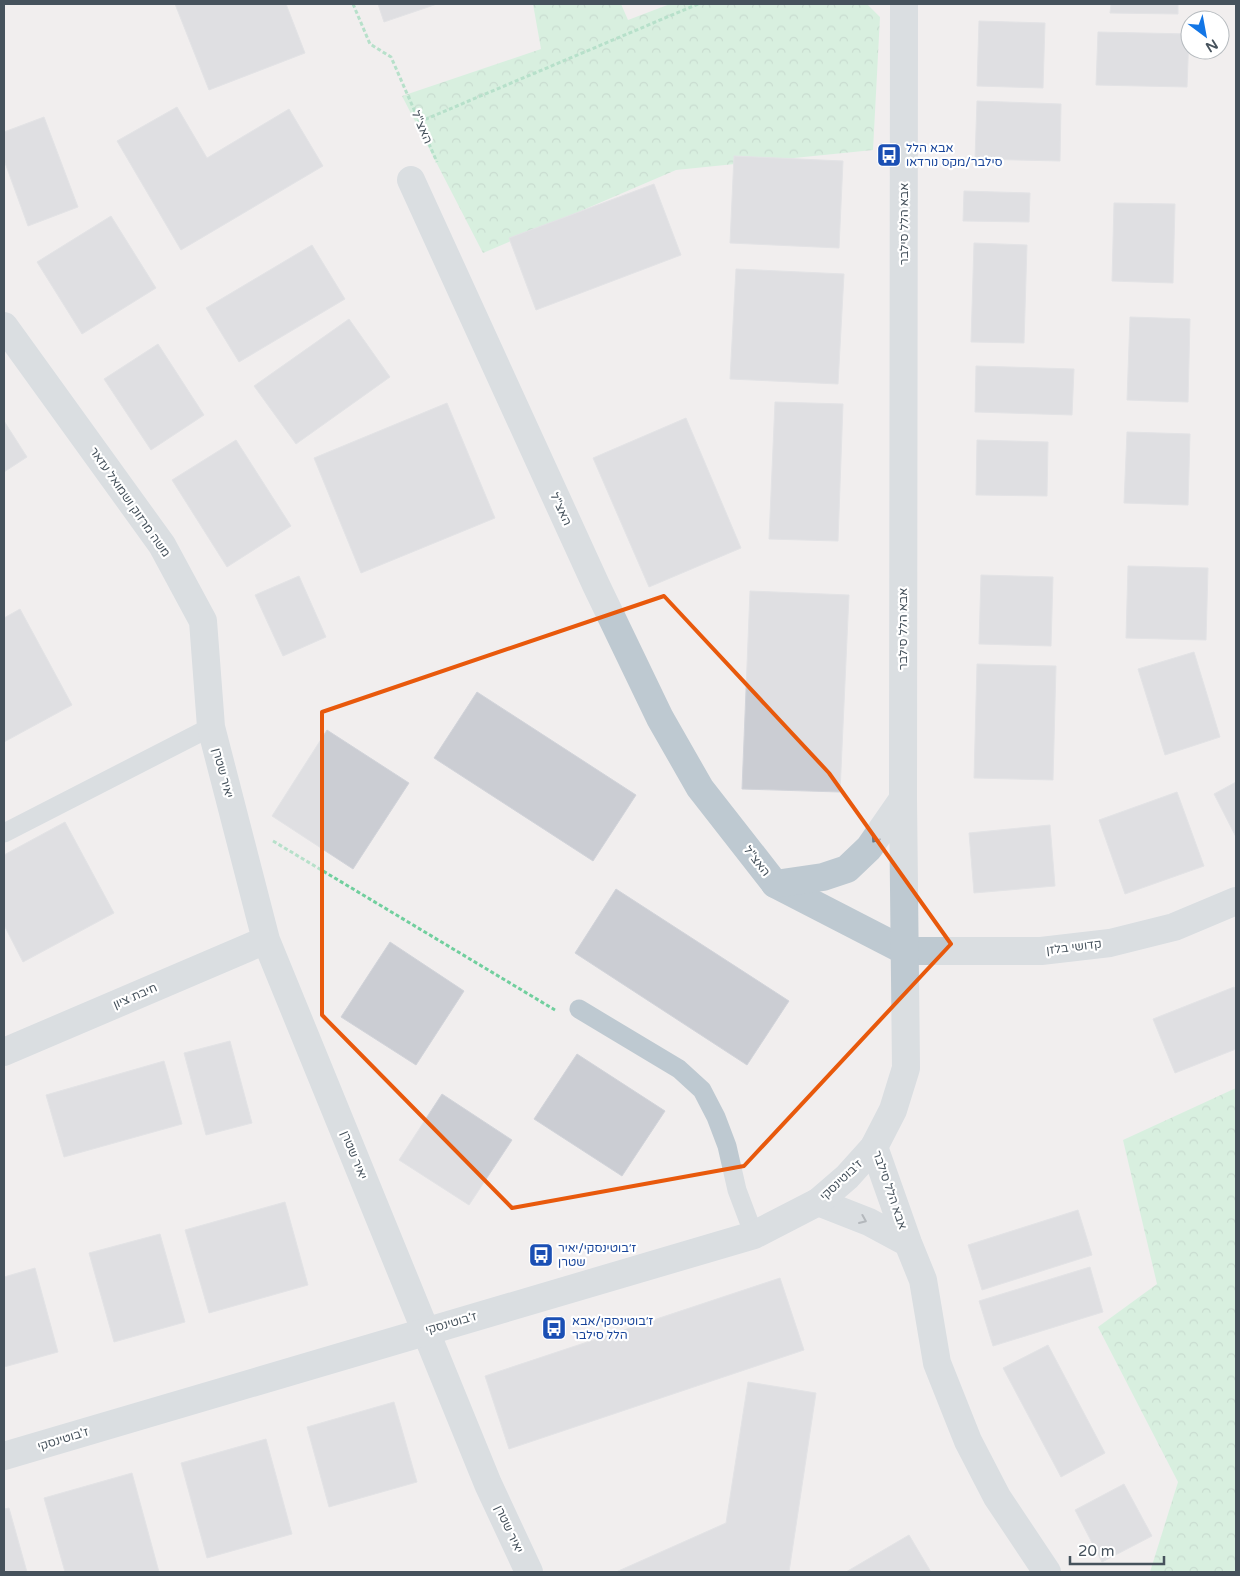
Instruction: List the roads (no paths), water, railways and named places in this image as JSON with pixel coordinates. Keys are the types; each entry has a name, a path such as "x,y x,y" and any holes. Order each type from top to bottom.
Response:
{"street":[{"name":"אבא הלל סילבר","path":"904,4 903,799 906,1068 893,1110 874,1147 923,1280 937,1363 968,1440 997,1497 1046,1572"},
{"name":"האצ\"ל","path":"411,180 596,585 660,718 700,788 775,884 905,951"},
{"name":"משה מרזוק ושמואל עזאר","path":"4,326 162,545 203,621 211,728"},
{"name":"יאיר שטרן","path":"211,728 266,940 488,1484 529,1572"},
{"path":"775,884 823,877 847,869 869,848 903,799"},
{"name":"קדושי בלזן","path":"905,951 1041,952 1110,943 1174,927 1236,901"},
{"name":"חיבת ציון","path":"4,1052 266,940"},
{"name":"ז'בוטינסקי","path":"4,1456 754,1235 818,1202 847,1177 874,1147"},
{"name":"אבא הלל סילבר","path":"818,1202 869,1222 908,1243"}],"lane":[{"path":"4,833 211,728"},
{"path":"579,1009 679,1069 702,1090 716,1116 728,1146 737,1190 754,1235"}],"place":[{"name":"אבא הלל סילבר/מקס נורדאו","path":"889,155"},
{"name":"ז׳בוטינסקי/יאיר שטרן","path":"541,1255"},
{"name":"ז׳בוטינסקי/אבא הלל סילבר","path":"554,1328"}]}
